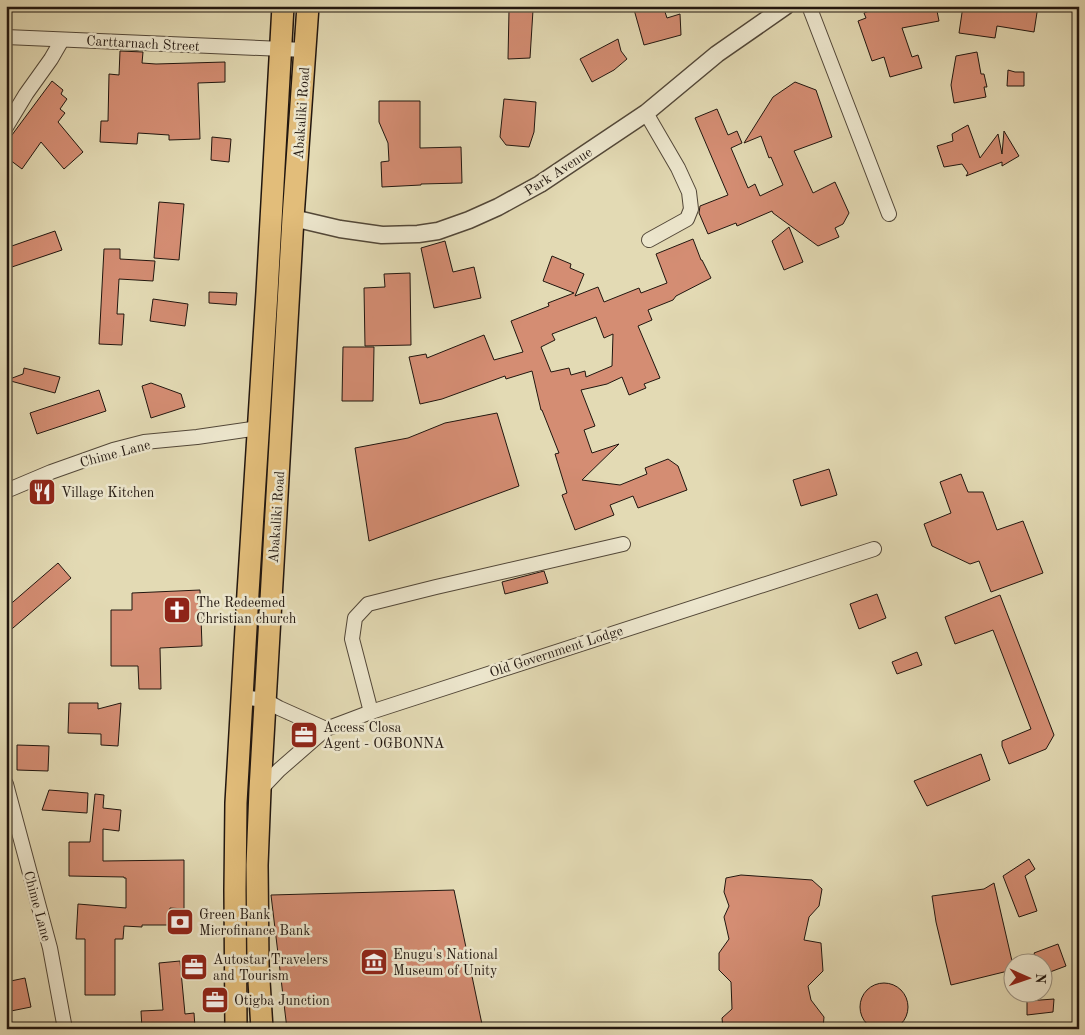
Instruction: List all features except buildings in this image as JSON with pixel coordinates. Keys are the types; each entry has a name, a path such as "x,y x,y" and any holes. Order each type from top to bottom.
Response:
{"main road":[{"name":"Abakaliki Road","path":"236,1020 235,890 242,697 283,6"},
{"name":"Abakaliki Road","path":"261,1021 258,965 257,866 260,790 293,218 308,6"},
{"path":"236,1020 261,1021"}],"street":[{"name":"Park Avenue","path":"293,218 340,229 382,235 418,234 469,220 498,207 540,184 646,114 717,54 786,6"},
{"path":"809,6 888,214"},
{"name":"Carttarnach Street","path":"6,37 305,50"},
{"path":"6,127 26,94 52,59 62,40"},
{"path":"646,114 678,168 689,192 691,208 687,219 649,240"},
{"name":"Chime Lane","path":"6,491 113,450 144,442 197,438 259,428"},
{"path":"371,712 352,639 355,618 368,604 436,586 623,544"},
{"name":"Old Government Lodge","path":"260,790 279,770 326,729 371,712 874,549"},
{"path":"242,697 265,700 326,729"},
{"name":"Chime Lane","path":"6,784 50,948 65,1029"},
{"path":"238,790 260,790"}],"place":[{"name":"Village Kitchen","path":"42,492"},
{"name":"The Redeemed Christian church","path":"177,610"},
{"name":"Access Closa Agent - OGBONNA","path":"304,735"},
{"name":"Green Bank Microfinance Bank","path":"180,922"},
{"name":"Enugu's National Museum of Unity","path":"374,962"},
{"name":"Autostar Travelers and Tourism","path":"194,967"},
{"name":"Otigba Junction","path":"215,1000"}]}
